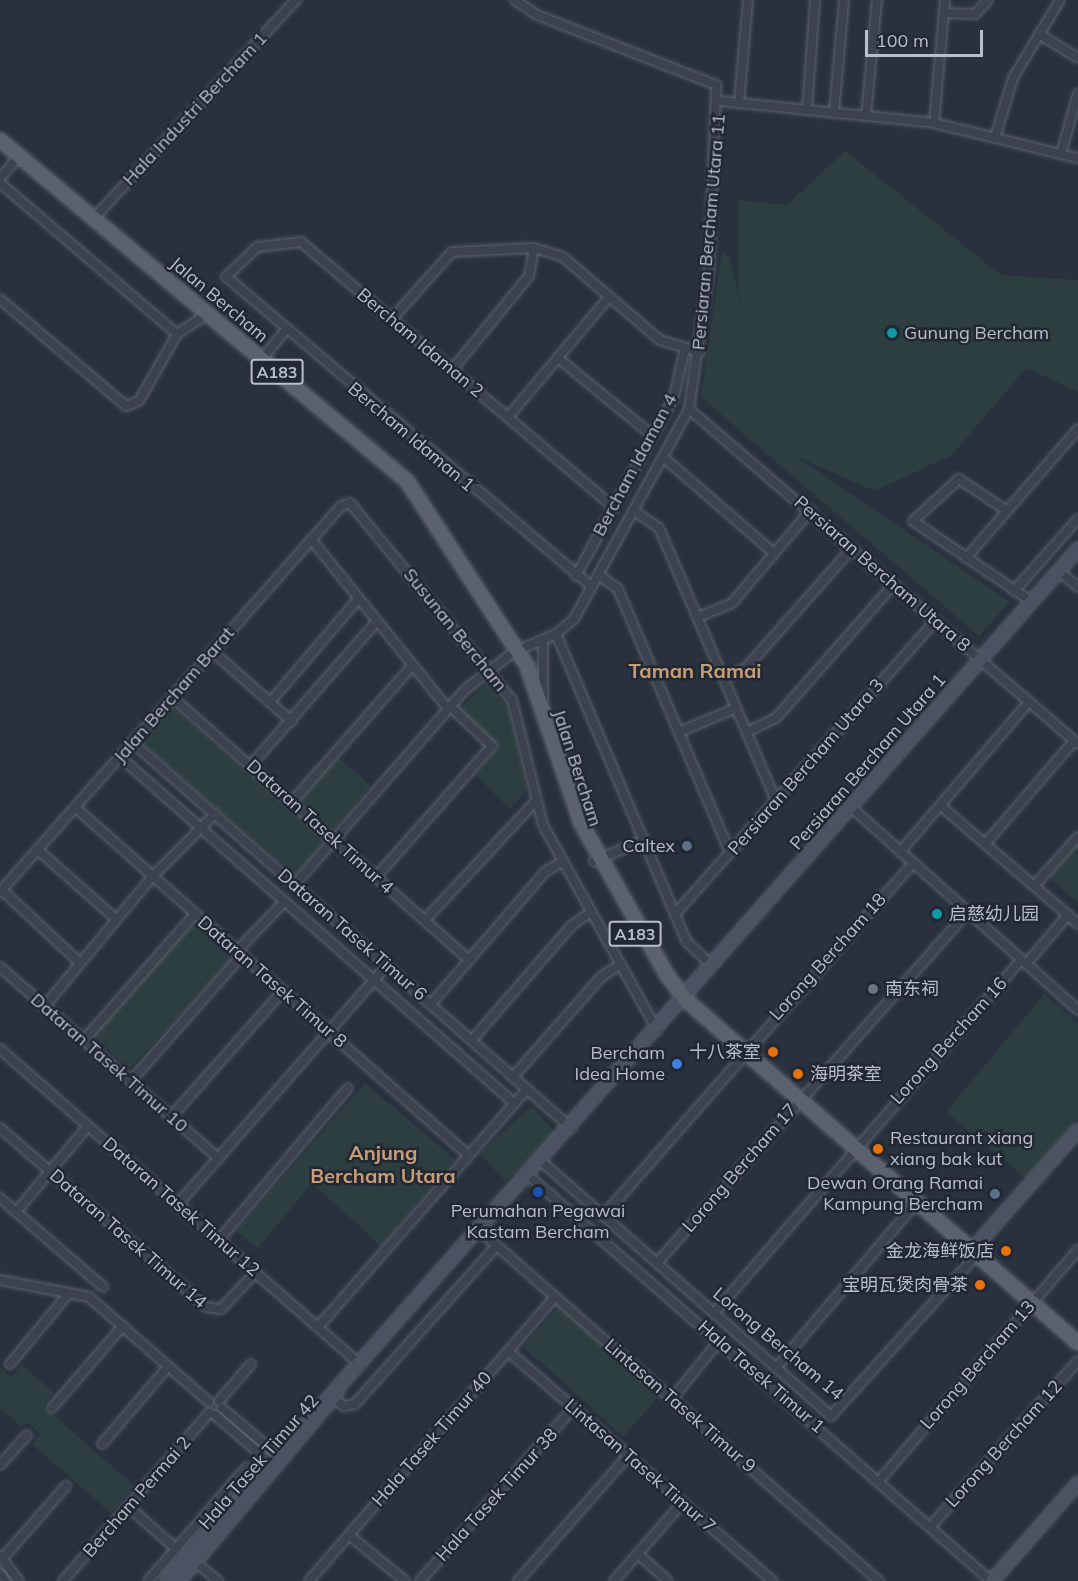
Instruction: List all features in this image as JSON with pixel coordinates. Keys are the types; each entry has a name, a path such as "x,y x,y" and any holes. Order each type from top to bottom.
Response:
{"main road":[{"name":"Jalan Bercham","path":"0,140 262,359 425,502 543,702 578,815 596,860"},
{"name":"Jalan Bercham","path":"513,648 545,728 575,827 683,1002 1030,1305 1078,1351"},
{"name":"Jalan Bercham","path":"1030,1305 1078,1343"}],"street":[{"name":"Hala Industri Bercham 1","path":"93,219 296,0"},
{"path":"515,0 537,15 708,78 719,101 934,123 1078,158"},
{"name":"Persiaran Bercham Utara 11","path":"739,103 748,0"},
{"path":"807,110 815,0"},
{"path":"834,113 844,0"},
{"path":"866,116 877,0"},
{"path":"934,123 945,0"},
{"path":"944,13 975,14 988,0"},
{"path":"995,138 1013,78 1060,0"},
{"path":"1040,34 1078,58"},
{"path":"1061,154 1078,93"},
{"name":"Persiaran Bercham Utara 11","path":"295,884 449,708 488,670 513,648 556,634 574,619 690,409 700,352 719,101"},
{"path":"0,178 19,156"},
{"path":"0,183 177,334"},
{"name":"Bercham Idaman 2","path":"230,285 226,277 249,251 301,242 614,507"},
{"path":"392,319 452,252 534,248 563,257 660,340 700,352"},
{"path":"452,370 529,276 534,248"},
{"name":"Bercham Idaman 1","path":"230,285 576,576 592,587"},
{"path":"508,417 609,297"},
{"path":"0,299 123,404 133,406 141,397 177,334 207,314"},
{"path":"262,359 285,331"},
{"name":"Bercham Idaman 4","path":"576,576 674,397 684,348"},
{"path":"558,358 653,436"},
{"name":"Persiaran Bercham Utara 8","path":"690,409 1076,742"},
{"path":"966,558 1078,429"},
{"path":"663,458 774,553"},
{"path":"1007,511 961,479 916,514 917,527 1032,602"},
{"name":"Jalan Bercham Barat","path":"1,891 311,539 350,503"},
{"name":"Susunan Bercham","path":"350,503 512,700 537,800 562,861 657,1031"},
{"path":"634,511 659,528 776,801"},
{"path":"698,617 732,603 810,511"},
{"path":"1014,591 1078,519"},
{"path":"311,539 412,666 449,708 492,746 376,877"},
{"path":"724,677 747,668 852,548"},
{"name":"Persiaran Bercham Utara 1","path":"529,1176 1078,549"},
{"path":"1059,571 1076,582"},
{"path":"599,575 618,588 730,853"},
{"path":"747,732 776,718 893,585"},
{"path":"271,701 358,599"},
{"path":"251,765 377,621"},
{"name":"Persiaran Bercham Utara 3","path":"676,913 935,621"},
{"path":"556,634 686,941 713,967"},
{"path":"543,639 543,702"},
{"path":"212,651 291,721"},
{"path":"292,802 412,666"},
{"name":"Dataran Tasek Timur 4","path":"172,697 468,959"},
{"path":"900,852 1029,702"},
{"path":"679,732 736,708"},
{"name":"Dataran Tasek Timur 6","path":"132,742 572,1128"},
{"path":"985,844 1076,742"},
{"name":"Dataran Tasek Timur 6","path":"120,757 514,1103"},
{"path":"425,921 537,800"},
{"path":"941,806 1078,924"},
{"name":"Dataran Tasek Timur 8","path":"75,808 151,878 329,1031 468,1155"},
{"path":"852,808 1078,1010"},
{"path":"44,1007 78,961 151,878 214,814"},
{"path":"1034,886 1078,837"},
{"path":"596,860 645,840"},
{"path":"38,850 116,919"},
{"path":"431,1004 546,872 562,861"},
{"name":"Lorong Bercham 18","path":"603,1216 742,1054 913,863"},
{"path":"1,891 78,961"},
{"path":"130,1082 285,901"},
{"name":"Lorong Bercham 17","path":"657,1263 968,912"},
{"path":"472,1040 572,925 590,913"},
{"path":"84,1040 195,914"},
{"name":"Lorong Bercham 16","path":"714,1313 852,1150 1068,915"},
{"path":"513,1077 597,980 621,964"},
{"path":"178,1204 386,966"},
{"name":"Dataran Tasek Timur 10","path":"0,967 218,1158"},
{"path":"171,1117 283,991"},
{"name":"Dataran Tasek Timur 12","path":"0,1049 361,1365"},
{"path":"219,1240 348,1088"},
{"path":"318,1327 526,1089"},
{"path":"16,1212 88,1126"},
{"name":"Dataran Tasek Timur 14","path":"0,1128 211,1310 224,1306 255,1273"},
{"name":"Lorong Bercham 14","path":"542,1162 776,1368 836,1415 1078,1130"},
{"name":"Hala Tasek Timur 42","path":"167,1581 192,1559 529,1176"},
{"name":"Hala Tasek Timur 1","path":"529,1176 879,1480 991,1581"},
{"path":"0,1198 103,1287"},
{"path":"776,1368 915,1204"},
{"name":"Lintasan Tasek Timur 9","path":"480,1231 879,1581"},
{"path":"333,1397 355,1404 497,1245"},
{"name":"Lorong Bercham 13","path":"879,1480 1078,1250"},
{"path":"0,1280 89,1297 167,1368 209,1402 220,1404 277,1462"},
{"path":"10,1364 69,1293"},
{"name":"Hala Tasek Timur 40","path":"309,1581 555,1297"},
{"path":"52,1408 122,1327"},
{"path":"672,1399 719,1341"},
{"name":"Lintasan Tasek Timur 7","path":"508,1351 773,1581"},
{"name":"Lorong Bercham 12","path":"930,1527 1078,1362"},
{"name":"Bercham Permai 2","path":"63,1581 212,1414 251,1364"},
{"path":"102,1444 167,1368"},
{"path":"209,1402 212,1414 277,1462"},
{"name":"Hala Tasek Timur 38","path":"420,1581 573,1408"},
{"path":"0,1465 27,1435"},
{"path":"518,1581 627,1456"},
{"path":"148,1581 246,1468"},
{"path":"991,1581 1078,1483"},
{"path":"19,1581 1,1557 66,1486"},
{"path":"614,1581 682,1503"},
{"path":"129,1507 176,1548"},
{"path":"349,1535 405,1581"},
{"path":"638,1554 668,1581"},
{"path":"192,1559 218,1581"},
{"name":"Hala Tasek Timur 42","path":"179,1581 192,1559"},
{"path":"0,1574 5,1581"}],"shaded area":[{"name":"Gunung Bercham","path":"845,151 1001,275 1078,280 1078,392 1026,368 952,455 875,491 797,457 1010,602 979,636 701,397 722,250 729,257 747,327 738,289 738,200 787,205"},
{"path":"487,682 507,706 527,790 510,809 476,775 499,746 459,710"},
{"path":"170,705 325,840 295,876 139,740"},
{"path":"338,757 371,786 334,829 301,800"},
{"path":"1078,843 1078,903 1047,876"},
{"path":"193,923 232,959 129,1069 91,1033"},
{"path":"1044,994 1078,1023 1078,1118 1026,1179 946,1112"},
{"path":"365,1083 455,1159 381,1246 312,1183 258,1248 236,1231"},
{"path":"531,1106 557,1134 506,1182 480,1154"},
{"path":"559,1306 659,1396 623,1436 523,1346"},
{"path":"22,1365 54,1393 43,1406 135,1486 111,1513 32,1444 40,1434 27,1422 22,1427 0,1408 0,1367 11,1377"}],"place":[{"name":"Gunung Bercham","path":"892,333"},
{"name":"Caltex","path":"687,846"},
{"name":"启慈幼儿园","path":"937,914"},
{"name":"南东祠","path":"873,989"},
{"name":"十八茶室","path":"773,1052"},
{"name":"Bercham Idea Home","path":"677,1064"},
{"name":"海明茶室","path":"798,1074"},
{"name":"Restaurant xiang xiang bak kut","path":"878,1149"},
{"name":"Perumahan Pegawai Kastam Bercham","path":"538,1192"},
{"name":"Dewan Orang Ramai Kampung Bercham","path":"995,1194"},
{"name":"金龙海鲜饭店","path":"1006,1251"},
{"name":"宝明瓦煲肉骨茶","path":"980,1285"}],"district":[{"name":"Taman Ramai","path":"695,670"},
{"name":"Anjung Bercham Utara","path":"383,1164"}]}
